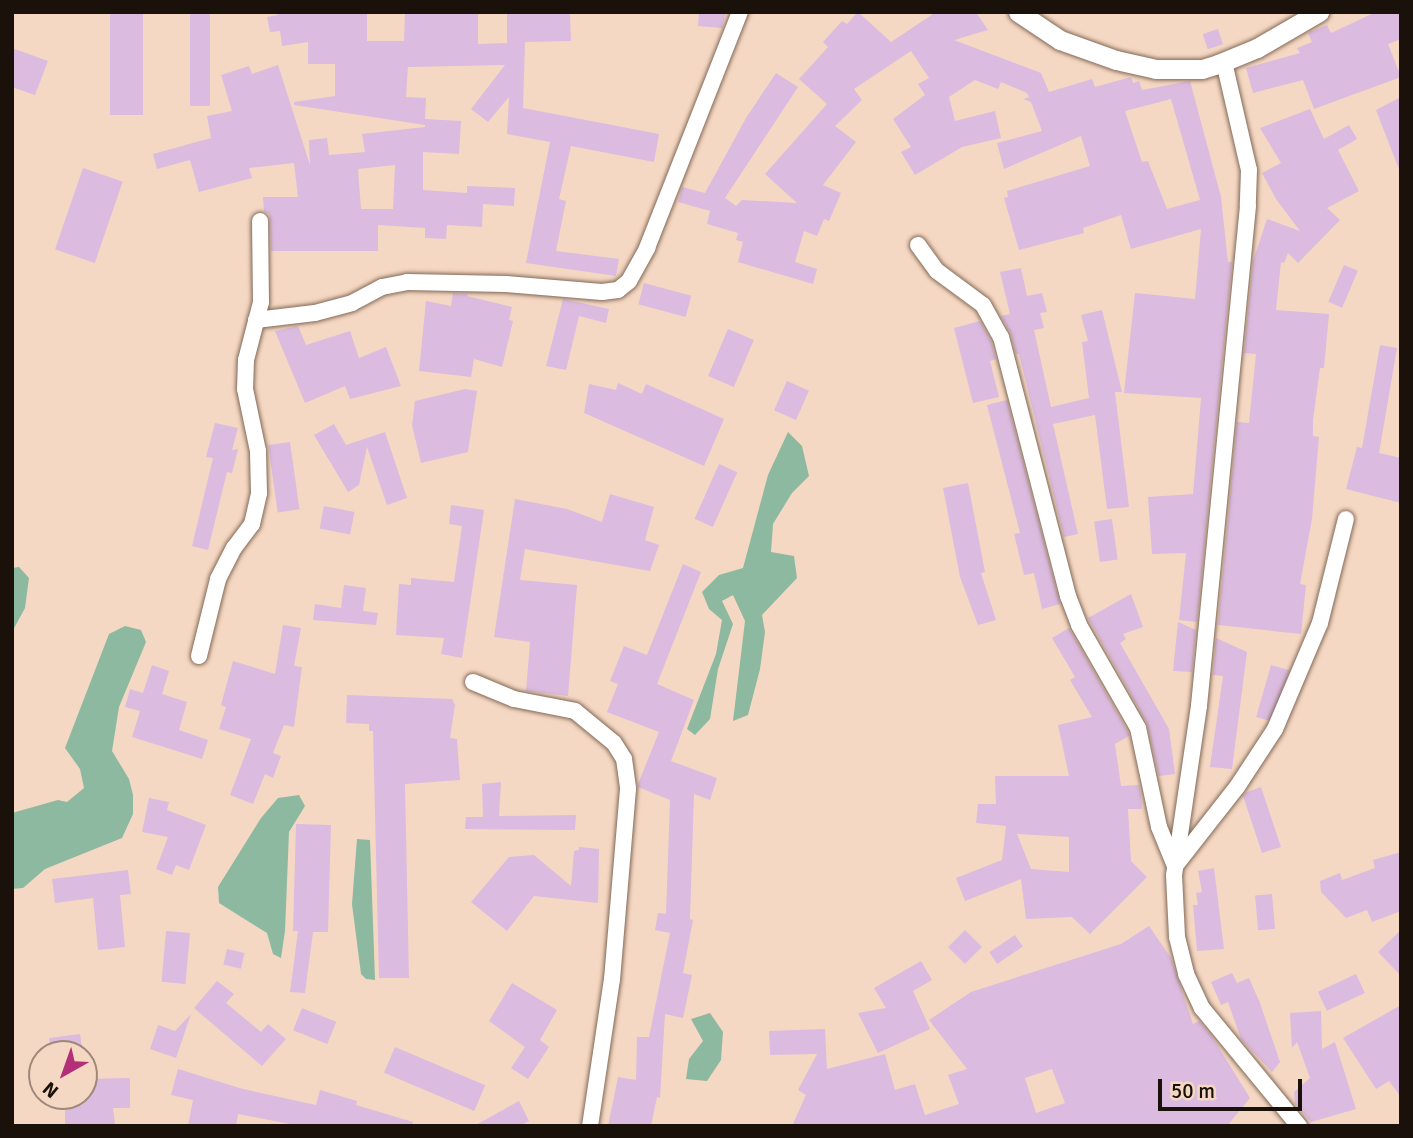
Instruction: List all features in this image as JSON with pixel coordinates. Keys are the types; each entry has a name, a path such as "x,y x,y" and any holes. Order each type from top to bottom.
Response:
{"street":[{"path":"256,320 315,313 352,303 382,287 407,282 506,284 602,292 618,290 629,281 647,248 740,12"},
{"path":"1018,12 1060,40 1116,60 1156,69 1202,69 1224,62 1257,48 1319,12"},
{"path":"1224,62 1249,170 1248,206 1199,706 1175,866 1177,937 1186,974 1202,1008 1299,1126"},
{"path":"199,656 218,579 234,548 252,524 259,493 258,452 245,390 246,360 262,281 260,221"},
{"path":"918,245 937,271 983,305 1001,337 1068,596 1080,625 1138,728 1159,827 1175,866"},
{"path":"1175,866 1237,787 1275,729 1321,623 1346,519"},
{"path":"473,682 514,699 575,711 614,743 624,759 628,789 612,979 590,1126"}],"green space":[{"path":"788,432 802,446 809,476 792,493 773,524 771,552 794,556 797,578 762,615 765,632 760,669 748,715 733,721 745,621 733,595 722,601 733,624 718,669 710,719 695,735 687,729 716,654 722,620 709,609 702,592 719,575 743,568 768,475"},
{"path":"19,567 29,578 25,608 12,632 12,568"},
{"path":"125,626 141,630 146,642 119,707 112,751 129,779 133,795 133,814 122,838 45,869 23,888 12,889 12,813 58,800 67,802 84,788 80,769 65,748 109,634"},
{"path":"299,795 305,806 289,832 285,931 281,958 273,954 267,933 219,903 218,887 261,818 278,798"},
{"path":"357,839 370,840 375,980 366,979 361,974 352,904"},
{"path":"710,1013 723,1032 721,1060 707,1081 686,1079 689,1059 703,1041 691,1019"}],"building":[{"path":"110,12 143,12 143,115 110,115"},
{"path":"190,12 210,12 210,106 190,106"},
{"path":"277,12 367,12 367,41 404,41 405,12 478,12 478,44 507,43 507,12 570,12 571,41 525,42 523,108 659,134 654,162 571,146 559,199 566,201 556,251 619,259 616,276 526,263 550,142 507,134 509,97 488,122 471,109 505,65 408,67 406,97 426,98 425,119 461,121 459,154 423,152 423,190 467,193 467,186 515,188 514,206 483,204 482,227 447,225 446,239 425,238 425,228 378,225 378,251 271,251 270,220 269,214 264,211 263,197 298,197 294,163 249,168 252,178 199,192 190,160 157,169 153,154 211,138 207,116 232,111 221,75 249,66 252,74 278,65 310,165 309,140 327,138 329,155 365,152 362,134 425,127 294,105 294,102 335,96 335,64 308,64 308,42 282,46 280,31 270,32 267,17 278,15","holes":["395,165 393,209 361,209 358,169"]},
{"path":"699,12 726,12 722,28 698,26"},
{"path":"858,12 891,42 936,12 976,12 988,30 954,40 1041,73 1049,92 1092,79 1095,87 1131,77 1133,83 1139,81 1142,90 1190,81 1221,197 1228,262 1232,262 1197,622 1179,620 1186,553 1152,554 1148,497 1193,494 1201,398 1124,393 1135,293 1195,299 1201,229 1131,249 1121,215 1083,228 1084,233 1019,250 1004,198 1008,197 1007,191 1090,166 1081,136 1004,169 997,143 1042,131 1031,102 1023,99 1029,97 1027,93 1001,82 998,89 975,80 949,97 955,121 995,111 1001,138 962,147 915,175 901,152 911,147 893,119 925,95 918,84 929,78 911,51 854,89 862,100 835,126 856,142 823,185 841,193 829,221 824,219 817,236 804,231 795,262 817,269 813,284 738,262 743,242 736,240 738,233 707,224 710,211 678,202 682,187 705,193 746,118 776,73 798,87 725,198 736,206 742,200 797,203 765,174 827,104 799,79 828,47 823,42 842,21 847,24","holes":["1171,99 1200,200 1167,209 1148,161 1142,162 1125,111"]},
{"path":"1376,12 1401,12 1401,39 1388,44 1401,77 1314,109 1303,80 1253,93 1246,68 1300,53 1297,48 1312,42 1308,33 1327,25 1331,33"},
{"path":"1218,29 1223,44 1208,49 1203,34"},
{"path":"12,48 48,61 35,95 12,87"},
{"path":"1401,97 1401,171 1400,172 1376,110"},
{"path":"1310,109 1324,139 1349,125 1357,139 1338,150 1359,191 1327,208 1340,220 1298,263 1288,253 1284,263 1281,262 1276,310 1329,314 1324,368 1320,368 1313,420 1313,436 1319,437 1312,519 1300,584 1306,585 1301,634 1218,625 1237,422 1249,423 1256,354 1244,353 1253,261 1267,219 1300,231 1276,199 1262,173 1281,163 1260,128"},
{"path":"83,168 123,182 95,263 55,249"},
{"path":"1344,265 1358,271 1342,308 1328,302"},
{"path":"1021,268 1027,296 1042,293 1047,312 1040,313 1044,328 1034,330 1051,407 1089,398 1082,342 1088,341 1081,315 1102,310 1122,392 1115,392 1129,507 1107,509 1095,415 1053,424 1078,534 1064,537 1019,354 1016,354 1011,334 1001,316 1010,314 1000,272"},
{"path":"644,283 691,296 686,317 638,304"},
{"path":"453,293 468,294 467,296 512,307 509,320 513,321 502,367 474,359 471,377 419,371 426,301 451,306"},
{"path":"563,299 609,309 606,323 579,316 566,370 546,366"},
{"path":"980,321 991,341 996,359 990,361 999,397 973,403 954,328"},
{"path":"298,326 306,345 350,331 359,358 386,347 401,386 350,399 345,386 305,403 275,331"},
{"path":"728,329 754,340 734,387 708,376"},
{"path":"1380,345 1397,348 1379,453 1401,458 1401,503 1346,489 1357,447 1362,448"},
{"path":"787,381 809,391 796,420 774,410"},
{"path":"618,383 642,394 646,384 724,419 704,466 584,413 589,384 616,390"},
{"path":"465,389 477,391 468,452 421,463 412,425 415,401"},
{"path":"1007,400 1060,604 1042,609 1034,573 1024,575 1014,534 1020,533 987,405"},
{"path":"215,423 238,428 232,450 238,449 232,473 227,472 208,550 192,546 213,458 206,457"},
{"path":"334,424 346,445 385,432 407,498 387,505 367,447 359,485 348,492 314,435"},
{"path":"290,442 299,509 278,512 268,445"},
{"path":"719,464 737,472 713,527 695,519"},
{"path":"968,483 985,572 981,573 996,620 978,625 960,577 943,488"},
{"path":"610,494 654,507 645,540 659,545 650,571 525,549 520,580 577,585 568,696 526,691 530,642 494,637 515,499 567,509 602,522"},
{"path":"451,505 484,510 462,658 441,654 444,638 396,635 399,584 411,585 411,578 454,582 462,526 449,524"},
{"path":"324,506 354,512 350,534 320,529"},
{"path":"1112,519 1118,560 1100,562 1094,522"},
{"path":"683,564 701,572 657,684 694,700 671,761 717,778 710,800 694,794 690,919 693,920 683,973 692,975 683,1018 665,1014 660,1098 657,1097 651,1126 608,1126 618,1077 636,1080 637,1037 649,1037 670,933 655,930 658,913 666,914 670,800 638,787 659,732 607,712 618,684 610,681 624,646 647,655"},
{"path":"344,585 366,588 363,611 378,613 376,625 313,620 315,604 341,608"},
{"path":"1131,594 1143,627 1123,634 1126,639 1120,643 1169,729 1175,774 1159,776 1147,723 1088,618"},
{"path":"1178,622 1196,630 1192,672 1173,671"},
{"path":"283,625 301,628 294,666 302,667 294,727 284,725 273,753 281,756 273,778 265,774 253,804 230,795 251,739 219,729 226,707 221,705 233,661 275,674"},
{"path":"1069,628 1128,732 1129,736 1115,744 1121,786 1139,785 1141,795 1142,809 1128,809 1131,861 1147,877 1090,934 1072,917 1026,919 1021,879 965,901 956,878 1002,860 1006,826 976,823 978,804 996,804 995,776 1069,776 1058,725 1092,717 1070,680 1075,677 1052,638","holes":["1017,834 1069,837 1069,872 1031,869"]},
{"path":"1216,638 1247,652 1232,769 1210,767 1223,676 1213,675"},
{"path":"152,665 169,671 162,694 187,702 179,730 208,740 202,759 132,737 140,711 125,707 130,689 143,693"},
{"path":"1271,665 1289,670 1274,722 1256,717"},
{"path":"347,695 452,699 455,705 450,738 457,739 460,780 405,784 409,978 379,978 373,731 369,731 369,724 346,723"},
{"path":"501,782 499,816 576,815 575,830 465,829 466,817 483,817 482,784"},
{"path":"1261,787 1281,847 1262,853 1243,796"},
{"path":"149,798 169,802 167,810 206,825 189,870 176,865 172,875 156,869 168,837 142,832"},
{"path":"296,824 331,825 328,932 313,932 305,993 290,992 298,931 293,931"},
{"path":"579,847 599,849 598,903 534,896 507,931 471,902 509,857 534,855 571,886 574,851 579,850"},
{"path":"1401,852 1401,911 1372,922 1367,910 1346,918 1321,892 1320,881 1340,873 1342,880 1375,868 1373,860"},
{"path":"1214,868 1224,949 1197,951 1193,905 1198,905 1196,893 1202,892 1198,871"},
{"path":"128,870 131,894 120,895 125,947 98,950 93,898 55,903 52,879"},
{"path":"1272,894 1275,929 1258,930 1255,895"},
{"path":"1149,926 1171,958 1193,1024 1199,1021 1211,1035 1250,1098 1227,1126 792,1126 806,1095 798,1090 817,1054 770,1055 769,1031 825,1029 827,1069 885,1054 895,1090 915,1084 925,1115 959,1104 948,1075 967,1069 929,1020 971,992 1121,944","holes":["1052,1069 1065,1103 1036,1113 1025,1078"]},
{"path":"965,930 982,947 965,964 948,947"},
{"path":"1401,930 1401,976 1378,952"},
{"path":"166,931 190,933 185,984 162,982"},
{"path":"1015,935 1023,947 997,964 989,952"},
{"path":"227,949 245,953 241,969 223,965"},
{"path":"921,961 932,980 913,991 930,1029 878,1053 858,1013 886,1008 874,988"},
{"path":"1232,973 1237,983 1249,978 1260,1003 1280,1062 1272,1072 1241,1039 1228,1002 1221,1005 1211,982"},
{"path":"1356,974 1365,993 1327,1011 1318,992"},
{"path":"217,981 234,994 226,1003 261,1032 268,1024 286,1039 262,1066 194,1008"},
{"path":"512,983 557,1010 540,1040 549,1047 528,1079 511,1068 525,1047 489,1021"},
{"path":"1401,1005 1401,1097 1389,1081 1376,1089 1343,1038"},
{"path":"302,1008 336,1022 327,1044 293,1030"},
{"path":"1321,1011 1322,1049 1335,1042 1356,1109 1311,1122 1295,1104 1294,1092 1310,1078 1297,1042 1292,1048 1290,1013"},
{"path":"191,1014 176,1058 150,1049 158,1025 175,1031"},
{"path":"80,1034 81,1040 49,1040"},
{"path":"395,1047 485,1085 474,1111 384,1073"},
{"path":"178,1069 243,1089 316,1105 320,1090 357,1101 356,1105 413,1122 412,1126 300,1126 238,1114 236,1126 188,1126 193,1100 171,1095"},
{"path":"130,1078 130,1108 113,1108 115,1125 65,1126 65,1110 98,1110 98,1079"},
{"path":"519,1101 529,1121 519,1126 474,1126"}]}
